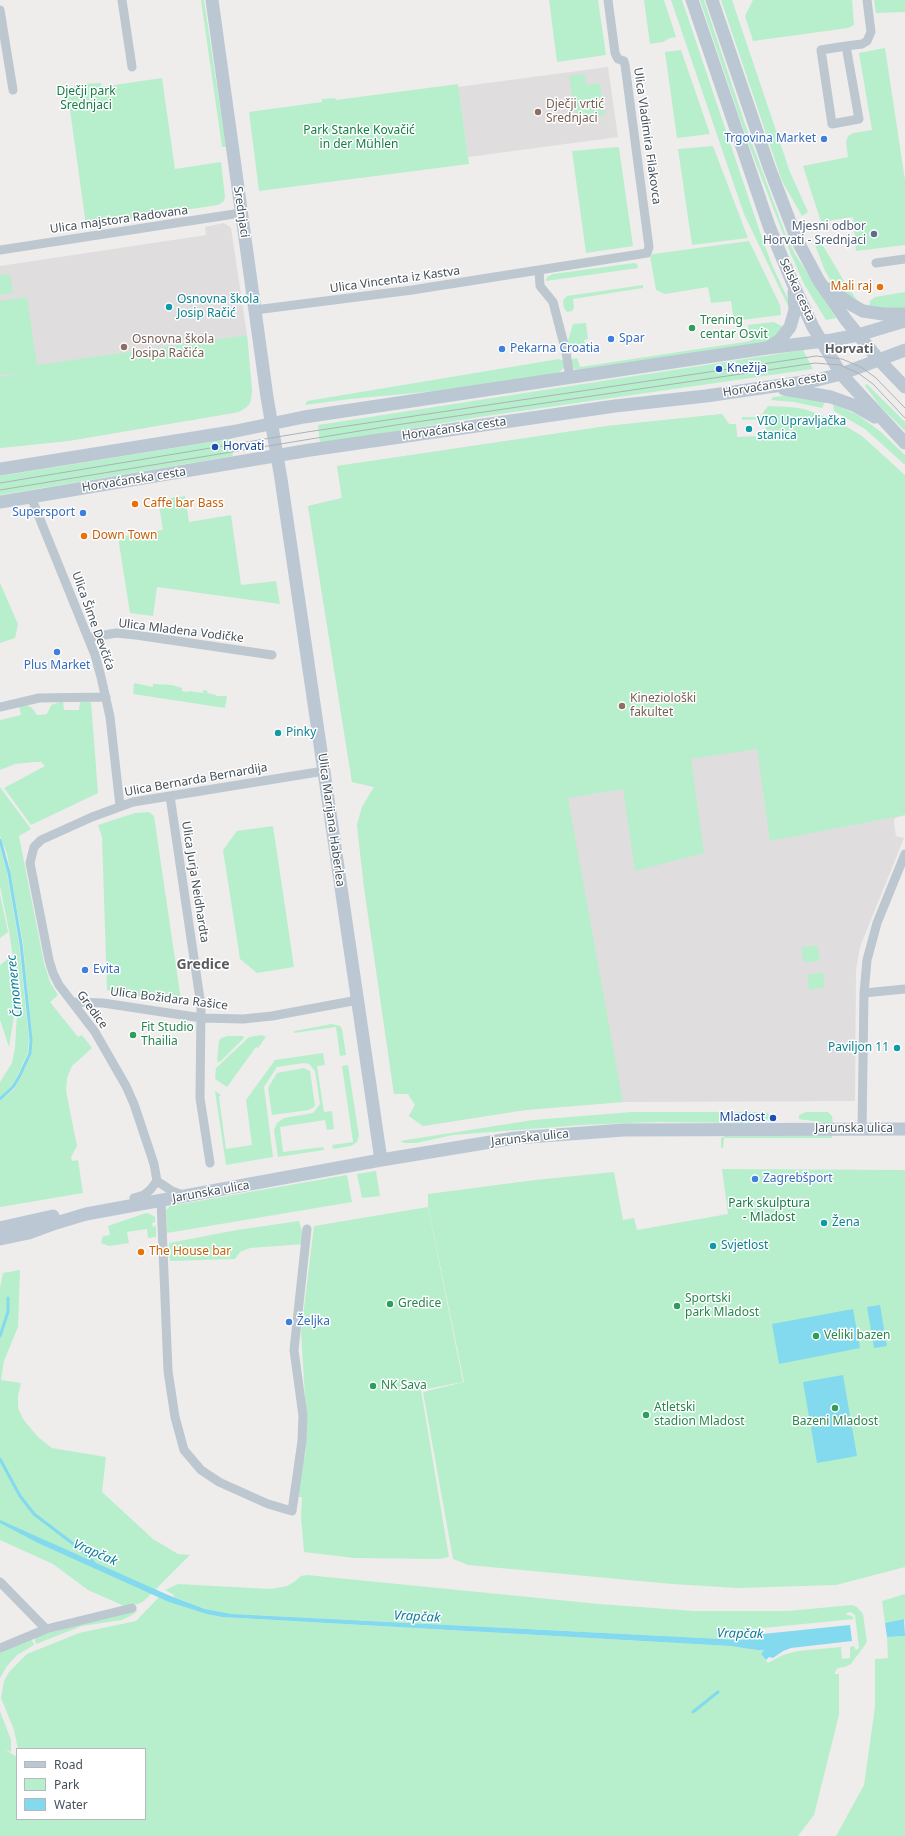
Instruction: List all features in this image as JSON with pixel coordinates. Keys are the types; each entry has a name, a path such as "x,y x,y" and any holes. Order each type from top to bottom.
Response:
{"street":[{"path":"122,0 132,67"},
{"name":"Srednjaci","path":"212,0 271,424"},
{"name":"Ulica Vladimira Filakovca","path":"608,0 615,53 618,59 624,61 625,65 640,170 650,247 647,252 643,254"},
{"name":"Selska cesta","path":"692,0 764,212 793,284 822,341 841,374 905,442"},
{"name":"Selska cesta","path":"712,0 786,213 797,240 819,281 858,335 905,387"},
{"path":"846,46 859,119 832,124 820,50 867,42 871,32 866,0"},
{"path":"0,10 13,90"},
{"name":"Ulica majstora Radovana","path":"0,250 241,213"},
{"name":"Ulica Vincenta iz Kastva","path":"255,310 377,295 643,254"},
{"path":"876,263 905,259"},
{"path":"539,270 540,286 551,298 557,314 570,378"},
{"path":"819,281 846,301 863,311 883,314 905,314"},
{"path":"767,348 780,340 790,326 794,310 793,284"},
{"path":"0,469 70,459 304,417 822,341 858,335 905,321"},
{"name":"Horvaćanska cesta","path":"0,502 277,456 607,407 768,387 826,378 841,374 905,350"},
{"path":"768,387 831,397 856,406 887,424"},
{"name":"Ulica Marijana Haberlea","path":"271,424 277,456 381,1160"},
{"name":"Ulica Šime Devčića","path":"31,497 95,655 106,697 120,806"},
{"name":"Ulica Mladena Vodičke","path":"88,638 116,633 272,655"},
{"path":"0,707 39,698 106,697"},
{"name":"Ulica Bernarda Bernardija","path":"34,846 41,840 92,817 133,802 324,771"},
{"name":"Ulica Jurja Neidhardta","path":"170,796 196,963 202,1018 200,1098 210,1163"},
{"name":"Gredice","path":"34,846 30,863 49,960 59,985 104,1047 126,1086 134,1104 154,1164 157,1181"},
{"path":"862,1130 864,993 867,960 878,923 905,854"},
{"path":"864,993 905,989"},
{"name":"Ulica Božidara Rašice","path":"72,1002 103,1003 202,1018 224,1019 257,1018 358,1000"},
{"name":"Jarunska ulica","path":"0,1239 29,1233 86,1214 381,1160 508,1139 556,1134 624,1130 905,1129"},
{"path":"134,1198 144,1195 157,1181 172,1191 187,1196"},
{"name":"Jarunska ulica","path":"0,1228 44,1219 76,1209 134,1198 161,1201"},
{"path":"161,1201 168,1371 175,1417 184,1450 201,1470 219,1482 268,1504 292,1510 302,1441 303,1416 294,1350 308,1229"},
{"path":"0,1582 46,1629"},
{"path":"0,1648 46,1629 132,1608"}],"shaded area":[{"name":"Dječji vrtić Srednjaci","path":"608,67 618,137 468,157 458,87"},
{"name":"Osnovna škola Josipa Račića","path":"224,223 231,228 247,335 252,391 251,401 247,407 239,412 68,441 0,448 0,266 206,235 205,227"},
{"name":"Kineziološki fakultet","path":"722,414 729,424 736,424 737,437 766,436 905,815 895,818 894,822 896,836 904,838 860,947 856,970 855,1101 623,1102 525,1110 423,1126 409,1116 415,1105 408,1094 394,1094 364,887 357,825 362,807 374,787 352,782 308,506 342,498 337,466 607,426"}],"green space":[{"path":"201,0 204,0 226,147 222,147"},
{"path":"549,0 598,0 606,55 557,62"},
{"path":"644,0 664,0 676,37 670,38 663,42 650,44"},
{"path":"671,0 682,0 760,232 772,265 789,301 789,308 744,214"},
{"path":"700,0 704,0 746,127 785,233 795,254 836,318 826,320 804,284 790,252 747,140"},
{"path":"721,0 732,0 790,172 808,212 802,216 782,181"},
{"path":"753,0 852,0 854,25 848,28 753,41 745,16"},
{"path":"874,0 905,0 905,12 876,13"},
{"path":"885,48 905,180 905,245 856,251 853,217 821,222 803,166 848,157 846,142 848,136 853,133 872,130 859,53"},
{"path":"681,50 710,134 677,138 665,52"},
{"path":"585,74 586,85 600,83 605,115 576,119 569,76"},
{"name":"Dječji park Srednjaci","path":"162,78 175,169 221,162 225,197 224,201 218,205 86,225 70,110 63,102 69,94 68,91 71,91 76,84 101,83 101,87"},
{"name":"Park Stanke Kovačić in der Mühlen","path":"458,84 469,164 259,191 249,112 322,102 322,99 335,98 336,100"},
{"path":"713,146 748,238 692,245 678,149"},
{"path":"619,148 633,246 586,253 572,151"},
{"path":"819,239 859,303 835,286 831,281 825,271 814,242"},
{"path":"749,241 780,305 781,315 734,321 731,301 711,303 708,287 665,294 656,290 650,256 653,254"},
{"path":"634,263 637,264 638,268 546,281 547,277 553,274"},
{"path":"10,274 13,293 0,295 0,275"},
{"path":"643,285 643,288 573,299 574,308 572,311 567,312 564,308 563,300 567,296"},
{"path":"905,292 905,308 869,308 870,301 875,297"},
{"path":"27,297 37,365 247,335 252,391 249,405 239,412 68,441 0,448 0,377 26,372 0,375 0,301"},
{"path":"773,322 786,328 770,342 576,370 573,368 571,360 577,358 580,367 751,341 748,325"},
{"path":"586,323 588,339 584,340 585,344 569,346 568,341 573,324"},
{"path":"803,350 813,369 479,417 320,444 318,425"},
{"path":"559,359 565,361 565,367 557,374 436,391 305,405 307,401"},
{"path":"867,384 905,422 905,431 880,406 866,387 865,385"},
{"path":"796,396 825,402 822,408 794,402 771,400 773,397"},
{"path":"833,404 858,415 881,432 905,455 905,465 865,429 834,411"},
{"name":"Kineziološki fakultet","path":"768,406 804,409 837,421 862,436 905,475 905,815 770,841 757,749 691,759 704,853 635,871 623,789 568,798 623,1102 525,1110 423,1126 409,1116 415,1105 408,1094 394,1094 364,887 357,825 362,807 374,787 352,782 308,506 342,498 337,466 607,426 722,414 729,424 736,424 737,437 766,436 765,419 742,420 742,417 760,417"},
{"path":"230,439 233,456 0,495 0,476"},
{"path":"185,496 189,522 231,515 241,585 276,581 280,604 157,587 153,616 130,613 118,537 163,530 158,500"},
{"path":"0,583 18,624 15,638 0,643"},
{"path":"134,683 153,687 153,684 172,685 182,688 182,691 203,693 203,690 216,696 227,696 225,708 133,694"},
{"path":"63,701 64,710 79,710 80,702 91,702 98,793 31,825 4,788 45,766 41,762 34,762 15,764 0,770 0,720 21,715 19,706 27,705 32,708 37,715 47,714 51,705"},
{"path":"0,787 31,829 19,836 44,963 50,982 58,995 50,1002 78,1037 82,1035 92,1048 72,1066 67,1078 66,1091 77,1146 71,1157 72,1161 78,1160 83,1193 0,1207 0,1101 14,1089 20,1078 31,1053 32,1039 23,943 7,854 0,836"},
{"path":"149,812 154,816 181,1000 178,1004 107,990 102,837 98,825 135,813"},
{"path":"273,826 294,967 257,973 240,959 223,850 237,831"},
{"path":"0,846 7,872 19,944 29,1039 28,1052 17,1077 11,1087 0,1098 0,1082 12,1063 15,1048 17,1013 16,977 0,886"},
{"path":"0,894 8,932 0,938"},
{"path":"817,945 820,960 804,963 801,948"},
{"path":"9,958 15,1010 9,1047 0,1020 0,965"},
{"path":"823,972 825,987 809,990 807,975"},
{"path":"332,1024 340,1026 342,1029 346,1055 340,1056 336,1027 294,1033 294,1031"},
{"path":"262,1035 266,1037 258,1048 256,1047 227,1087 215,1079 216,1068 249,1037"},
{"path":"228,1036 243,1036 244,1038 221,1061 217,1062 219,1041 221,1038"},
{"path":"323,1053 325,1065 317,1066 324,1112 332,1111 334,1129 327,1130 325,1120 280,1127 283,1152 323,1147 324,1150 278,1157 274,1130 277,1123 284,1118 313,1113 320,1104 315,1071 309,1064 304,1063 277,1067 264,1087 273,1157 226,1165 215,1091 221,1095 219,1097 226,1149 252,1145 246,1100 275,1060"},
{"path":"348,1065 359,1136 357,1142 351,1146 333,1149 332,1145 353,1142 342,1066"},
{"path":"304,1068 310,1071 315,1106 309,1110 272,1115 268,1088 277,1073"},
{"path":"632,1112 763,1112 768,1113 771,1119 745,1123 657,1122 582,1125 453,1135 416,1143 404,1143 400,1141 533,1120"},
{"path":"806,1112 828,1112 832,1116 833,1124 799,1119 799,1115"},
{"path":"832,1135 832,1138 724,1138 723,1148 721,1148 721,1138 726,1136"},
{"name":"Sportski park Mladost","path":"722,1169 905,1170 905,1567 836,1585 737,1588 672,1584 468,1565 453,1559 423,1392 464,1382 428,1206 428,1194 535,1180 614,1172 623,1220 634,1218 637,1230 728,1214"},
{"path":"376,1171 380,1196 362,1198 357,1174"},
{"path":"347,1175 352,1202 167,1233 166,1210 170,1206"},
{"name":"NK Sava","path":"428,1207 463,1382 421,1390 449,1557 439,1559 354,1558 304,1552 301,1517 302,1497 299,1497 299,1489 302,1457 305,1457 307,1429 301,1332 314,1226"},
{"path":"146,1213 155,1217 155,1222 152,1223 153,1227 156,1226 156,1237 148,1238 147,1229 127,1232 129,1243 109,1246 101,1243 103,1236 110,1235 108,1226"},
{"path":"299,1221 304,1237 304,1244 250,1248 240,1252 235,1259 170,1261 169,1243 237,1230"},
{"path":"20,1270 18,1327 4,1361 1,1380 21,1383 18,1396 18,1408 23,1419 38,1437 52,1448 106,1457 102,1492 153,1539 178,1554 190,1555 144,1601 138,1604 124,1606 88,1590 53,1564 0,1540 0,1288 3,1273"},
{"path":"307,1575 599,1604 694,1611 788,1611 852,1605 857,1607 863,1614 867,1642 851,1664 838,1668 835,1672 835,1674 839,1674 839,1715 814,1815 798,1836 0,1836 0,1711 11,1740 11,1752 4,1749 16,1756 16,1820 146,1820 146,1748 18,1748 14,1730 1,1698 4,1681 9,1672 27,1654 79,1633 136,1621 159,1597 185,1607 222,1617 730,1646 764,1650 761,1654 768,1663 783,1655 798,1651 841,1647 842,1659 850,1658 850,1647 854,1646 856,1650 859,1648 855,1615 851,1612 846,1613 854,1619 753,1629 753,1635 749,1639 742,1640 232,1614 205,1609 174,1597 174,1595 165,1590 178,1584 271,1589 287,1586 301,1576"},
{"path":"905,1594 905,1621 904,1619 885,1623 882,1601"},
{"path":"133,1610 138,1610 134,1614 122,1620 82,1626 36,1644 34,1637"},
{"path":"905,1636 905,1836 836,1836 864,1785 875,1707 875,1659 888,1658 887,1637"},
{"path":"31,1638 34,1645 17,1655 7,1666 0,1678 0,1652"}],"water":[{"path":"880,1305 887,1346 874,1348 867,1307"},
{"name":"Veliki bazen","path":"853,1309 860,1348 779,1364 772,1324"},
{"path":"843,1375 857,1456 817,1463 803,1382"},
{"path":"0,1520 168,1595 205,1609 232,1614 742,1640 749,1639 753,1635 850,1625 852,1641 791,1648 783,1651 773,1658 769,1657 766,1660 761,1654 764,1650 730,1646 222,1617 169,1602 38,1543 0,1523"},
{"path":"904,1619 905,1636 887,1637 885,1623"}],"waterway":[{"name":"Črnomerec","path":"0,840 9,873 21,944 31,1040 30,1053 19,1077 13,1087 0,1099"},
{"name":"Črnomerec","path":"0,1336 8,1312 8,1298"},
{"name":"Črnomerec","path":"0,1459 20,1496 34,1514 84,1552 94,1563"},
{"path":"693,1712 718,1692"}],"tram line":[{"path":"0,483 307,432 816,356 842,359 861,367 876,378 905,408"},
{"path":"0,490 396,425 815,363 840,365 858,373 873,384 905,418"}],"place":[{"name":"Dječji vrtić Srednjaci","path":"538,112"},
{"name":"Trgovina Market","path":"824,139"},
{"name":"Mjesni odbor Horvati - Srednjaci","path":"874,234"},
{"name":"Mali raj","path":"880,287"},
{"name":"Osnovna škola Josip Račić","path":"169,307"},
{"name":"Trening centar Osvit","path":"692,328"},
{"name":"Spar","path":"611,339"},
{"name":"Osnovna škola Josipa Račića","path":"124,347"},
{"name":"Pekarna Croatia","path":"502,349"},
{"name":"Knežija","path":"719,369"},
{"name":"VIO Upravljačka stanica","path":"749,429"},
{"name":"Horvati","path":"215,447"},
{"name":"Caffe bar Bass","path":"135,504"},
{"name":"Supersport","path":"83,513"},
{"name":"Down Town","path":"84,536"},
{"name":"Plus Market","path":"57,652"},
{"name":"Kineziološki fakultet","path":"622,706"},
{"name":"Pinky","path":"278,733"},
{"name":"Evita","path":"85,970"},
{"name":"Fit Studio Thailia","path":"133,1035"},
{"name":"Paviljon 11","path":"897,1048"},
{"name":"Mladost","path":"773,1118"},
{"name":"Zagrebšport","path":"755,1179"},
{"name":"Žena","path":"824,1223"},
{"name":"Svjetlost","path":"713,1246"},
{"name":"The House bar","path":"141,1252"},
{"name":"Gredice","path":"390,1304"},
{"name":"Sportski park Mladost","path":"677,1306"},
{"name":"Željka","path":"289,1322"},
{"name":"Veliki bazen","path":"816,1336"},
{"name":"NK Sava","path":"373,1386"},
{"name":"Bazeni Mladost","path":"835,1408"},
{"name":"Atletski stadion Mladost","path":"646,1415"}],"district":[{"name":"Horvati","path":"849,349"},
{"name":"Gredice","path":"203,965"}],"park label":[{"name":"Park skulptura - Mladost","path":"769,1211"}],"water label":[{"name":"Vrapčak","path":"95,1553"},
{"name":"Vrapčak","path":"417,1617"},
{"name":"Vrapčak","path":"740,1634"}]}
